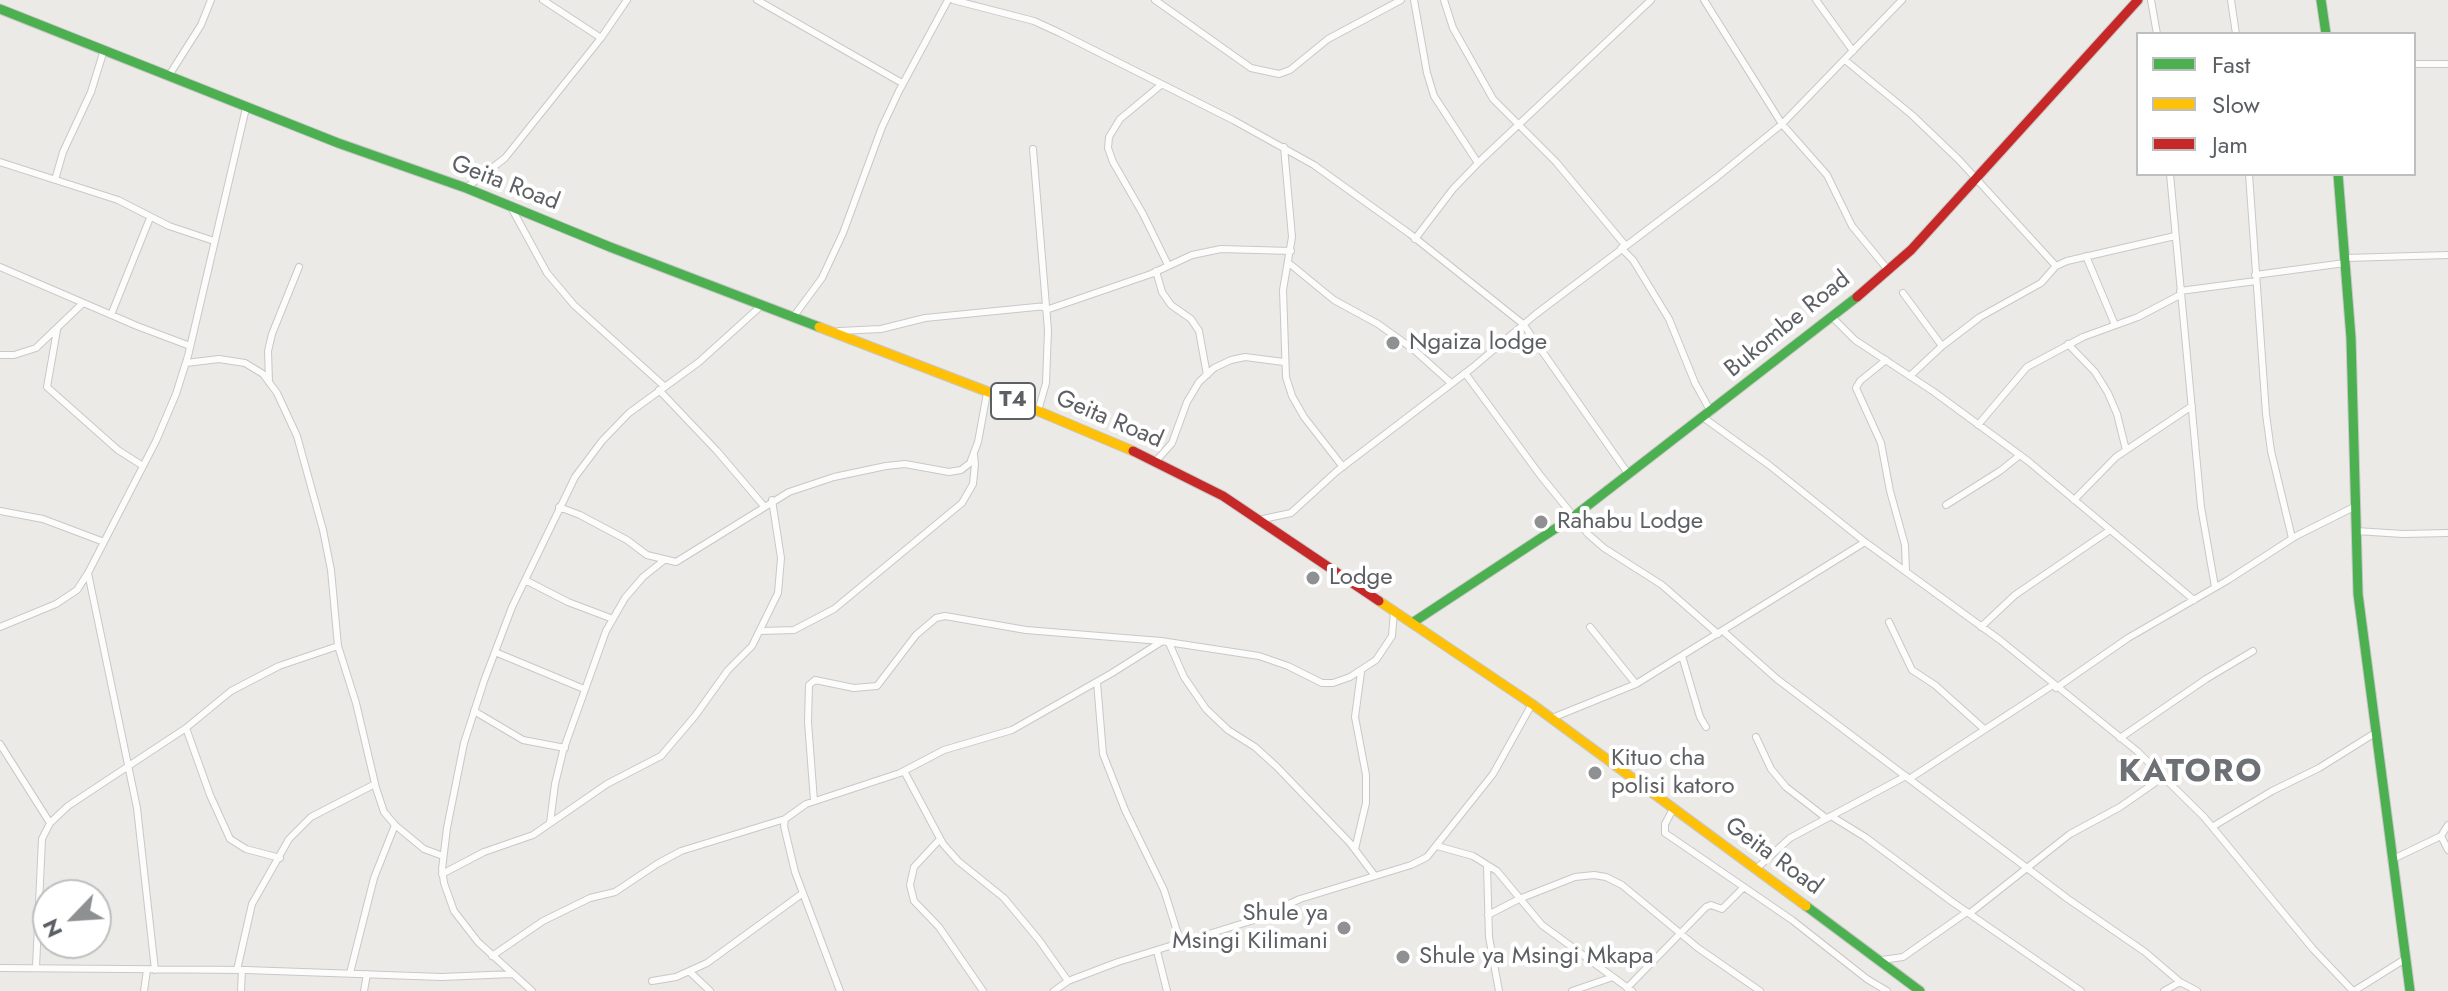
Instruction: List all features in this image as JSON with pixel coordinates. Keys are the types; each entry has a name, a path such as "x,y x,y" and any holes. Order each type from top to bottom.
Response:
{"main road":[{"name":"Bukombe Road","path":"1412,623 1573,517 1833,318 1911,250 2138,0"},
{"path":"2321,0 2326,32"},
{"name":"Geita Road","path":"0,9 168,77 466,188 987,391 1156,461 1223,496 1532,704 1920,991"},
{"path":"2338,176 2351,338 2358,594 2410,991"}],"street":[{"path":"168,77 201,25 211,0"},
{"path":"543,0 601,38"},
{"path":"466,188 505,158 601,38 627,0"},
{"path":"757,0 902,83"},
{"path":"794,316 822,278 838,244 902,83 954,0 1034,21 1314,165 1523,324 1629,475"},
{"path":"1155,0 1251,68 1279,74 1290,70 1328,39 1401,0"},
{"path":"1414,0 1434,96 1478,163"},
{"path":"1444,0 1453,28 1493,99 1556,162 1633,260 1669,319 1707,415 1865,542 1981,627 2120,738 2212,827 2313,949 2353,991 2405,959"},
{"path":"1415,239 1453,189 1478,163 1651,0"},
{"path":"1704,0 1782,124 1827,175 1852,226 1888,270"},
{"path":"1816,0 1853,51"},
{"path":"1259,520 1291,513 1343,467 1523,324 1717,177 1782,124 1902,0"},
{"path":"2151,0 2157,32"},
{"path":"2231,0 2236,32"},
{"path":"55,180 63,152 91,92 104,50"},
{"path":"1845,60 1912,115 1977,179 2056,266"},
{"path":"2416,64 2448,64"},
{"path":"1161,85 1120,119 1109,137 1108,148 1168,265"},
{"path":"0,627 56,604 77,590 143,466 176,394 186,363 246,107"},
{"path":"1284,147 1292,237 1290,264 1283,290 1284,362 1292,396 1304,417 1343,467"},
{"path":"1033,149 1046,308 1046,383 1038,411"},
{"path":"0,162 118,200 150,218 214,241"},
{"path":"2170,176 2201,507 2215,587"},
{"path":"2249,176 2271,451 2292,538"},
{"path":"511,207 547,273 574,305 661,388 763,505"},
{"path":"111,315 150,218"},
{"path":"1910,376 1980,317 2041,283 2056,266 2175,236"},
{"path":"833,331 881,329 925,318 1046,308 1156,271 1192,255 1221,249 1291,251"},
{"path":"1978,425 2027,367 2068,344 2154,310 2180,293 2345,261 2448,255"},
{"path":"2086,256 2115,325"},
{"path":"1290,264 1334,300 1378,324 1413,349 1451,383"},
{"path":"0,267 190,346"},
{"path":"269,382 268,351 272,334 299,267"},
{"path":"1156,271 1162,292 1171,305 1191,319 1199,331 1207,375"},
{"path":"1903,293 1942,346"},
{"path":"0,355 14,355 36,348 83,303"},
{"path":"532,991 478,942 454,911 442,874 464,743 474,711 525,580 575,477 602,441 629,413 699,362 764,304"},
{"path":"1833,318 1855,340 2020,455 2194,600"},
{"path":"57,330 47,387 118,450 143,466"},
{"path":"2068,344 2095,372 2108,393 2126,450"},
{"path":"1156,461 1172,443 1187,402 1207,375 1231,360 1245,357 1284,362"},
{"path":"186,363 219,359 245,363 263,374 269,382 297,436 323,530 331,570 338,646 384,812 424,849 443,856"},
{"path":"1886,360 1856,388 1881,443 1905,545 1906,571"},
{"path":"1465,373 1573,517 1604,548 1662,585 1755,662 2068,899 2145,952 2180,982 2197,991"},
{"path":"559,507 627,540 647,555 676,562 772,500 834,477 905,464 949,472 961,470 974,455 987,391"},
{"path":"2074,500 2126,450 2192,406"},
{"path":"761,631 794,630 822,616 954,510 973,484 974,455"},
{"path":"1946,505 2020,455"},
{"path":"442,874 484,852 533,835 607,784 661,756 728,670 752,646 778,593 781,578 779,534 772,500"},
{"path":"1755,870 1790,838 1908,777 2292,538 2356,506"},
{"path":"0,511 43,519 104,542"},
{"path":"1981,627 2015,595 2110,530"},
{"path":"2356,531 2448,533"},
{"path":"1551,719 1636,684 1865,542"},
{"path":"550,823 555,784 565,748 584,689 613,619 625,598 643,577 663,561"},
{"path":"88,573 137,808 151,970 144,991"},
{"path":"525,580 568,602 613,619"},
{"path":"814,801 808,722 809,685 815,680 854,688 877,686 916,635 936,618 945,616 1061,635 1165,642 1259,656 1322,683 1333,683 1361,671 1376,660 1392,636 1394,611"},
{"path":"1889,622 1912,670 1935,685 1984,729"},
{"path":"1590,627 1636,684"},
{"path":"492,956 543,921 590,898 615,892 681,851 785,819 814,801 904,771 944,750 1012,730 1165,642"},
{"path":"1165,642 1206,709 1277,767 1355,849 1375,876"},
{"path":"36,967 42,839 50,823 68,806 186,728 231,691 255,677 338,646"},
{"path":"2120,738 2253,651"},
{"path":"495,652 584,689"},
{"path":"1682,656 1700,717 1706,727"},
{"path":"1355,849 1366,803 1366,775 1355,717 1361,671"},
{"path":"1097,682 1103,754 1125,810 1164,890 1181,944"},
{"path":"1054,991 1068,981 1118,962 1254,920 1300,899 1411,865 1427,857 1493,774 1532,704"},
{"path":"474,711 523,740 565,748"},
{"path":"186,728 230,839 246,849 280,858"},
{"path":"2212,827 2375,733"},
{"path":"1756,737 1771,769 1786,787 1828,817 1865,837 2081,991"},
{"path":"0,744 50,823"},
{"path":"904,771 940,839 958,861 1013,908 1068,981"},
{"path":"1879,960 1903,957 1969,913 2070,834 2120,807 2163,777"},
{"path":"241,991 240,970 252,904 289,839 311,817 375,784"},
{"path":"1673,809 1665,824 1665,833 1887,991"},
{"path":"785,819 784,826 803,893 840,991"},
{"path":"350,973 374,878 395,825"},
{"path":"2391,860 2441,836 2448,825"},
{"path":"2441,836 2448,850"},
{"path":"940,839 914,867 910,885 914,901 939,927 983,991"},
{"path":"1437,846 1473,856 1497,871 1542,925 1630,989 1679,932 1706,907 1726,907 1744,887"},
{"path":"1487,865 1489,937 1499,991"},
{"path":"1488,915 1575,877 1606,877 1622,885 1679,932 1760,991"},
{"path":"652,981 690,972 707,963 803,893"},
{"path":"1157,951 1167,991"},
{"path":"0,968 240,970 442,977 512,974"},
{"path":"690,972 710,991"},
{"path":"364,991 367,974"},
{"path":"1572,991 1613,977"},
{"path":"2164,991 2180,982"}],"traffic: fast":[{"path":"2321,0 2326,32"},
{"path":"0,9 338,143 466,188 819,327"},
{"path":"2338,176 2351,338 2358,594 2410,991"},
{"path":"1412,623 1573,517 1857,297"},
{"path":"1806,906 1920,991"}],"traffic: slow":[{"path":"819,327 1133,451"},
{"path":"1379,601 1532,704 1806,906"}],"traffic: jam":[{"path":"1857,297 1911,250 2138,0"},
{"path":"1133,451 1223,496 1379,601"}],"place":[{"name":"Ngaiza lodge","path":"1393,343"},
{"name":"Rahabu Lodge","path":"1541,522"},
{"name":"Lodge","path":"1313,578"},
{"name":"Kituo cha polisi katoro","path":"1595,773"},
{"name":"Shule ya Msingi Kilimani","path":"1344,928"},
{"name":"Shule ya Msingi Mkapa","path":"1403,957"}],"district":[{"name":"KATORO","path":"2191,773"}]}
